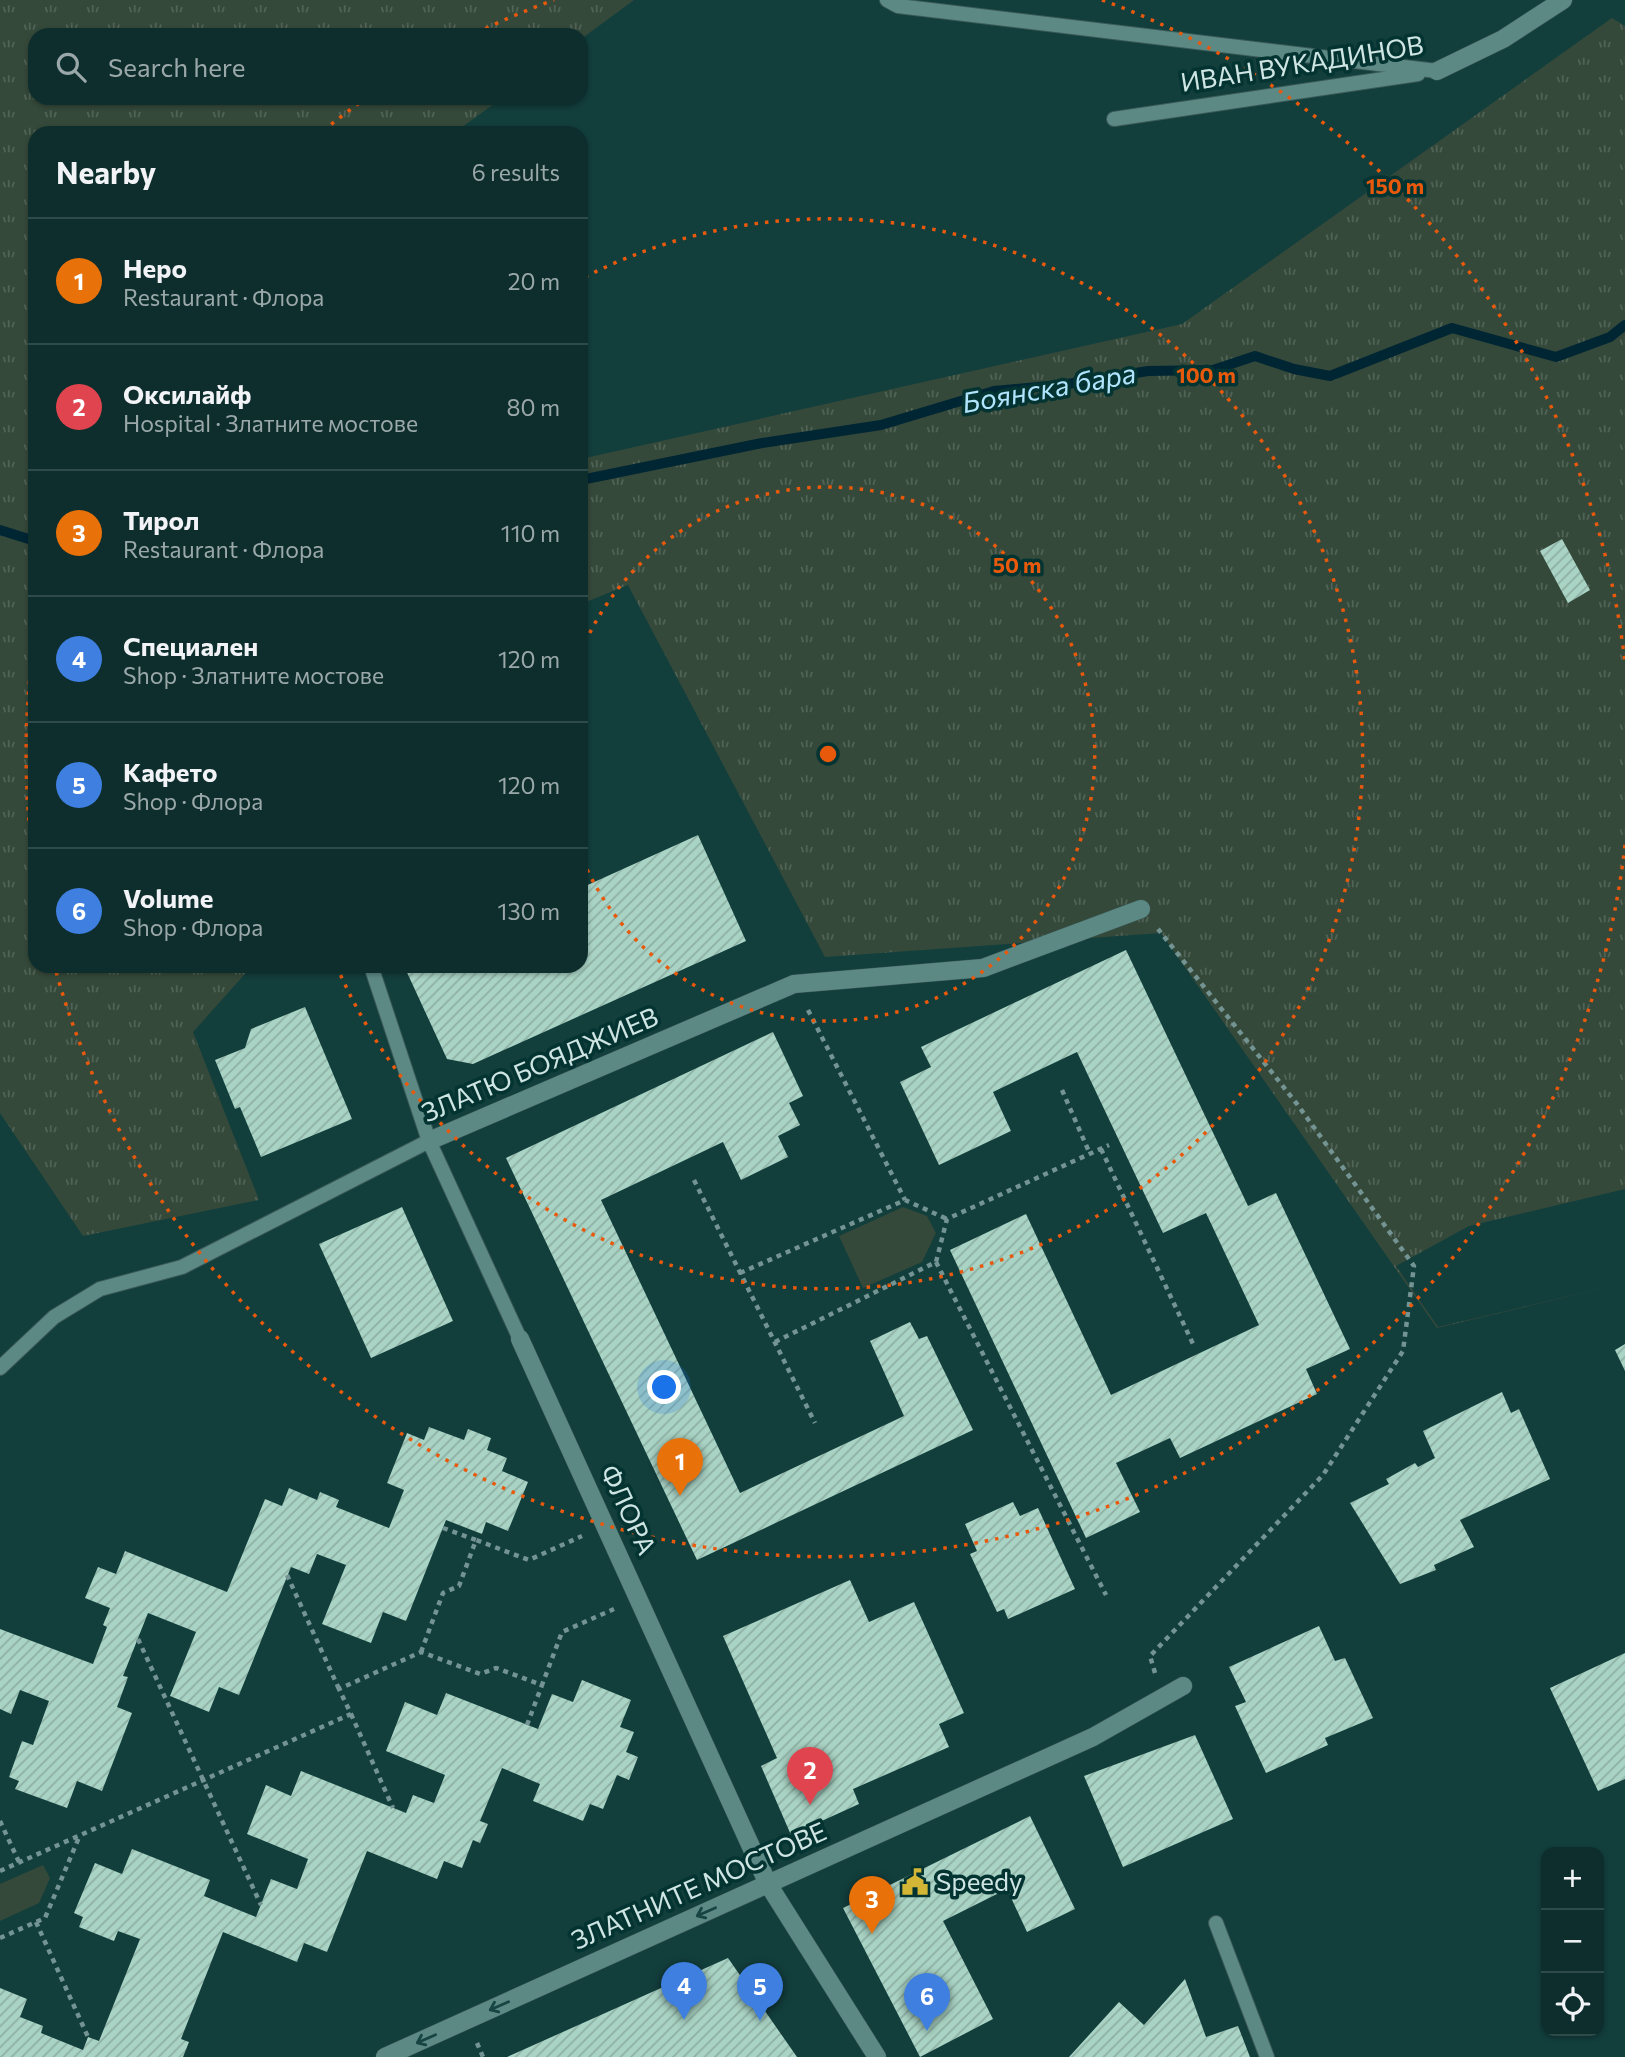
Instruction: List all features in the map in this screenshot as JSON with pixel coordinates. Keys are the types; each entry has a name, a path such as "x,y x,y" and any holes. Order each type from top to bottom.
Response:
{"street":[{"name":"ИВАН ВУКАДИНОВ","path":"1437,71 1503,39 1563,0"},
{"name":"ЗЛАТЮ БОЯДЖИЕВ","path":"429,1141 794,984 983,968 1141,909"},
{"name":"ФЛОРА","path":"520,1339 768,1884 877,2057"},
{"name":"ЗЛАТНИТЕ МОСТОВЕ","path":"385,2057 1083,1741 1183,1686"}],"lane":[{"path":"887,0 898,6 1437,71"},
{"name":"ИВАН ВУКАДИНОВ","path":"1114,119 1437,71"},
{"name":"ФЛОРА","path":"374,973 429,1141 520,1339"},
{"name":"ЗЛАТЮ БОЯДЖИЕВ","path":"0,1368 54,1317 100,1289 182,1267 429,1141"},
{"path":"1216,1923 1267,2057"}],"path":[{"path":"1141,909 1297,1104 1414,1265 1403,1351 1323,1475 1150,1657 1155,1702"},
{"path":"794,984 905,1200 947,1219 1109,1145"},
{"path":"1062,1090 1090,1154"},
{"path":"1101,1149 1195,1346"},
{"path":"694,1180 815,1423"},
{"path":"740,1273 905,1200"},
{"path":"947,1219 936,1262 1106,1595"},
{"path":"775,1342 936,1262"},
{"path":"443,1528 529,1560 606,1526"},
{"path":"421,1652 443,1593 459,1586 476,1540"},
{"path":"287,1575 393,1808"},
{"path":"527,1725 562,1632 639,1598"},
{"path":"138,1639 261,1905"},
{"path":"339,1689 421,1652 480,1674 496,1668 542,1685"},
{"path":"0,1871 351,1714"},
{"path":"0,1821 19,1862"},
{"path":"0,1938 45,1918 80,1835"},
{"path":"36,1922 88,2037"}],"green space":[{"path":"0,0 634,0 588,34 588,28 28,28 28,105 492,105 464,126 28,126 28,973 246,973 193,1032 259,1200 83,1236 0,1113"},
{"path":"1612,18 1625,26 1625,1189 1469,1226 1396,1266 1438,1327 1625,1283 1437,1328 1161,933 825,957 628,585 588,601 588,457 1182,324"},
{"path":"903,1207 927,1216 936,1233 922,1262 863,1288 839,1236"},
{"path":"43,1865 50,1878 39,1903 0,1921 0,1884"}],"building":[{"path":"1562,539 1590,590 1568,603 1540,551"},
{"path":"698,835 746,941 473,1064 447,1059 407,973 588,973 588,885"},
{"path":"1126,950 1248,1206 1276,1193 1350,1349 1306,1369 1317,1394 1180,1458 1170,1438 1116,1463 1140,1512 1086,1538 950,1250 1026,1214 1111,1395 1259,1325 1206,1213 1163,1233 1077,1052 993,1092 1011,1131 939,1165 900,1082 931,1067 921,1047"},
{"path":"305,1007 352,1119 261,1157 240,1107 235,1109 215,1060 245,1048 251,1029"},
{"path":"773,1032 803,1096 789,1103 800,1125 778,1136 788,1157 741,1180 723,1142 601,1200 740,1493 904,1416 870,1341 910,1322 919,1339 927,1336 973,1430 697,1560 506,1158"},
{"path":"402,1207 453,1321 371,1358 319,1244"},
{"path":"1625,1344 1625,1371 1615,1350"},
{"path":"1502,1392 1511,1413 1519,1409 1550,1479 1460,1520 1474,1547 1434,1565 1436,1570 1400,1584 1350,1503 1389,1484 1386,1479 1415,1463 1418,1467 1435,1458 1423,1431"},
{"path":"429,1427 464,1440 468,1429 491,1438 487,1450 507,1458 502,1471 528,1482 508,1531 486,1522 482,1534 446,1520 406,1621 383,1612 371,1643 322,1624 346,1565 317,1554 309,1574 291,1567 239,1695 219,1687 209,1712 170,1696 196,1632 148,1613 123,1676 128,1677 117,1707 132,1713 102,1791 77,1781 67,1808 15,1789 19,1781 9,1777 22,1741 33,1745 49,1701 20,1690 11,1714 0,1709 0,1629 93,1664 107,1627 103,1625 110,1608 85,1598 98,1567 116,1574 125,1551 227,1592 265,1499 282,1506 289,1488 317,1500 320,1492 339,1500 336,1507 389,1528 404,1490 387,1483 407,1433 424,1440"},
{"path":"1013,1502 1020,1516 1038,1508 1075,1589 1008,1619 1004,1609 997,1612 970,1554 977,1551 965,1524"},
{"path":"850,1580 869,1622 914,1602 964,1713 939,1724 949,1747 853,1789 859,1804 791,1835 761,1766 777,1758 723,1636"},
{"path":"1319,1626 1335,1661 1345,1658 1373,1718 1325,1738 1328,1745 1266,1773 1235,1706 1246,1702 1229,1667"},
{"path":"1625,1653 1625,1779 1598,1791 1550,1688"},
{"path":"582,1680 631,1700 620,1727 634,1732 626,1752 638,1757 629,1780 617,1775 603,1809 590,1804 583,1821 533,1801 540,1784 502,1768 480,1821 488,1824 480,1843 473,1840 462,1868 444,1861 437,1879 367,1851 327,1952 304,1943 297,1962 223,1932 181,2039 189,2042 183,2057 0,2057 0,1988 27,1999 20,2017 43,2026 41,2033 83,2050 88,2037 99,2041 140,1939 118,1931 114,1941 79,1927 83,1917 74,1913 95,1863 122,1874 132,1849 210,1880 204,1896 256,1917 271,1879 297,1889 308,1859 247,1834 266,1785 291,1796 301,1771 406,1813 413,1795 434,1803 445,1775 386,1751 405,1702 437,1715 446,1693 538,1729 552,1694 573,1702"},
{"path":"1195,1735 1233,1819 1123,1867 1084,1776"},
{"path":"1030,1816 1075,1909 1027,1932 1007,1889 943,1921 993,2019 920,2057 843,1908"},
{"path":"728,1958 797,2057 507,2057"},
{"path":"1185,1979 1206,2037 1238,2026 1250,2057 1069,2057 1119,2002 1144,2025"}],"waterway":[{"name":"Боянска бара","path":"588,479 762,443 881,425 994,391 1061,385 1148,371 1213,370 1255,356 1294,369 1330,376 1452,328 1556,357 1610,337 1625,325"},
{"name":"Боянска бара","path":"0,530 28,539"}],"place":[{"name":"Неро","path":"680,1496"},
{"name":"Оксилайф","path":"810,1805"},
{"name":"Speedy","path":"915,1882"},
{"name":"Тирол","path":"872,1934"},
{"name":"Специален","path":"684,2020"},
{"name":"Кафето","path":"760,2021"},
{"name":"Volume","path":"927,2031"}]}
